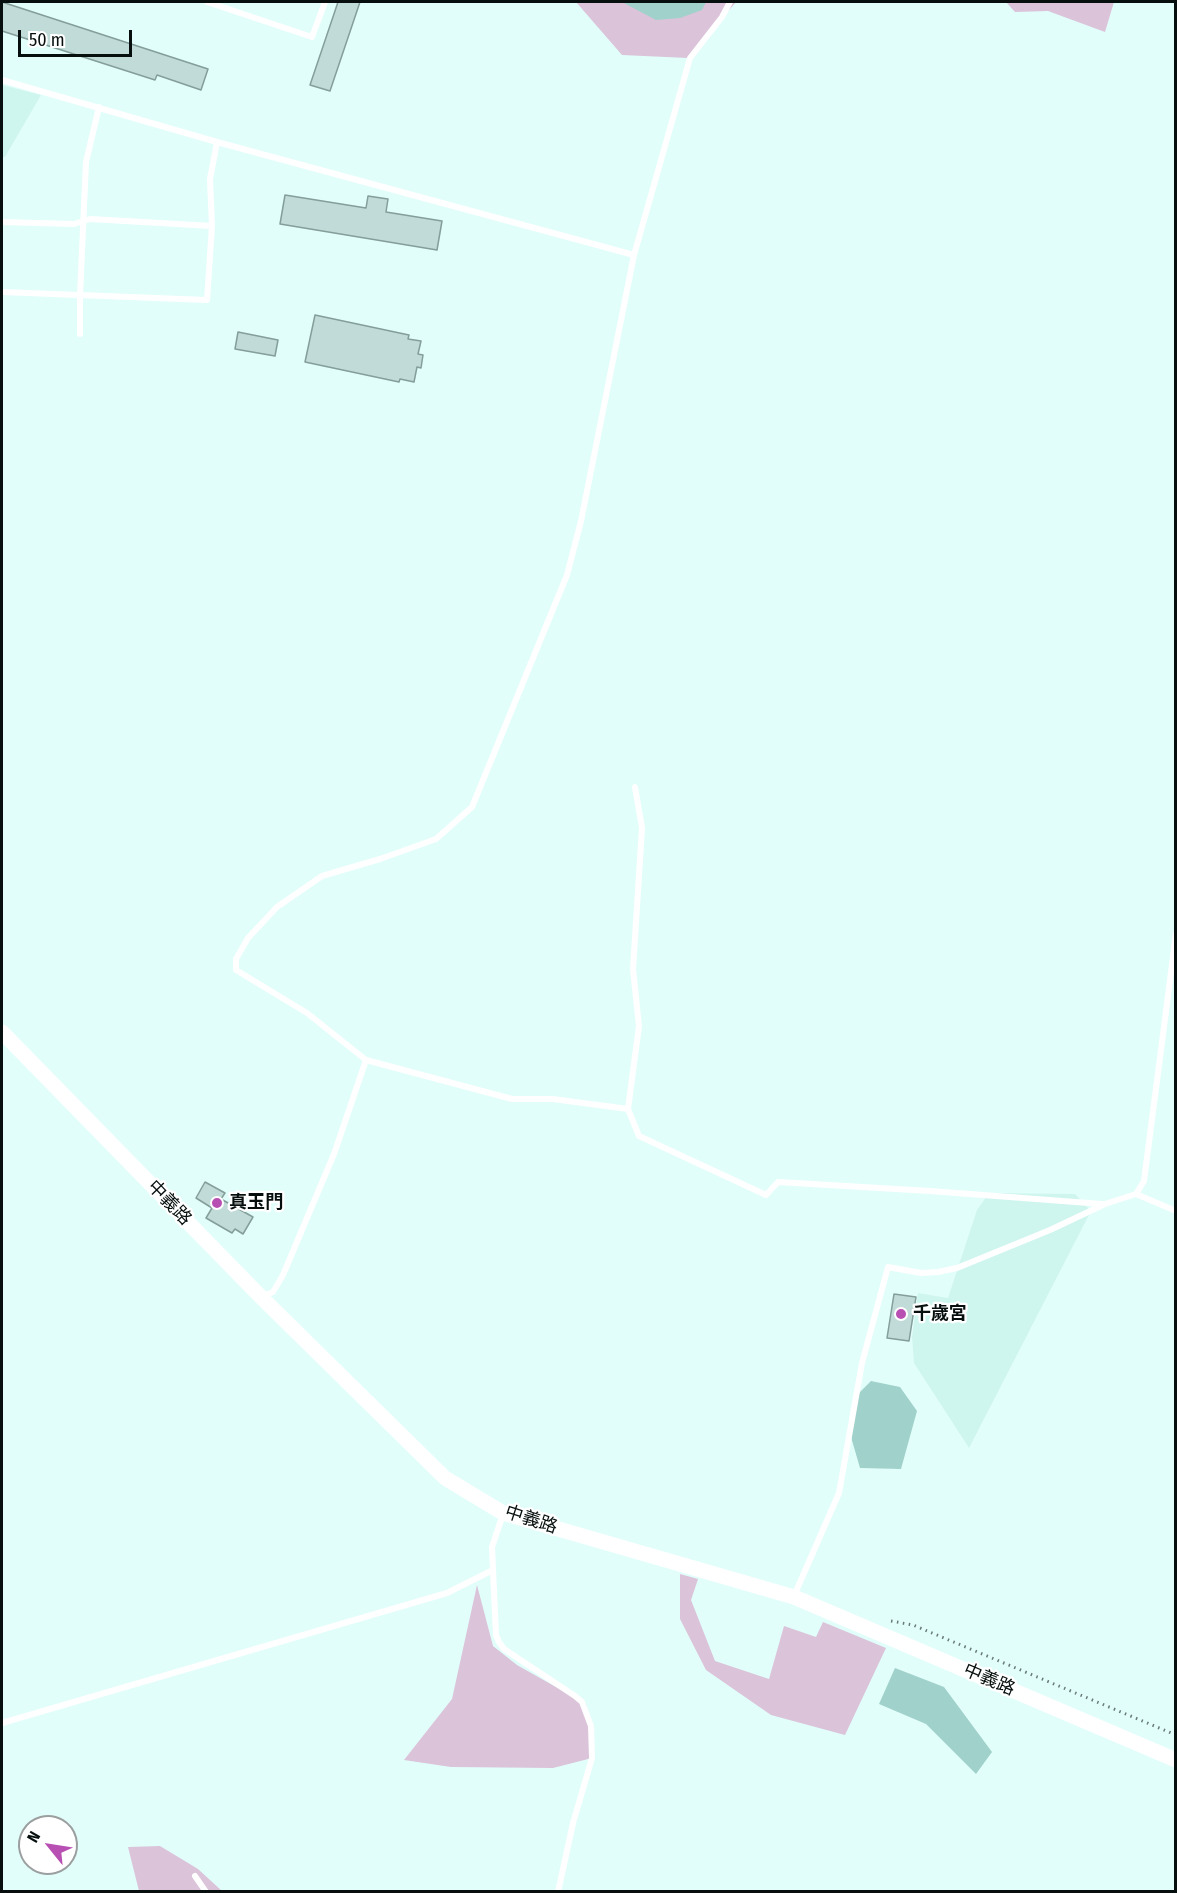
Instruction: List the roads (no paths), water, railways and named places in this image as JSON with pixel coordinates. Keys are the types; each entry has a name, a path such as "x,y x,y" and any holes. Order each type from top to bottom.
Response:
{"street":[{"name":"中義路","path":"2,1032 261,1297 436,1471 503,1513 794,1597 1176,1760"}],"lane":[{"path":"207,2 312,37 325,2"},
{"path":"628,1109 553,1100 512,1099 366,1060 307,1013 236,970 236,959 248,938 277,907 322,876 380,859 436,838 472,807 567,575 581,521 634,255 690,58 722,17 730,2"},
{"path":"2,80 217,142 634,255"},
{"path":"80,334 86,162 99,107"},
{"path":"2,292 207,300 212,226 210,179 217,142"},
{"path":"2,222 83,222 90,219 212,226"},
{"path":"635,787 642,828 633,969 639,1026 628,1109 639,1136 766,1195 778,1182 1105,1204"},
{"path":"1136,1194 1143,1181 1176,934"},
{"path":"261,1297 273,1292 282,1275 334,1154 366,1060"},
{"path":"794,1597 839,1494 862,1363 888,1267 921,1273 957,1268 1068,1222 1105,1204 1136,1194 1176,1211"},
{"path":"503,1513 492,1547 496,1635 504,1649 575,1695 582,1702 591,1726 592,1758 573,1823 558,1892"},
{"path":"2,1723 447,1593 493,1570"},
{"path":"195,1876 206,1892"}],"water":[{"path":"622,2 706,2 702,10 680,18 656,20"},
{"path":"871,1381 900,1387 917,1411 901,1469 860,1468 851,1437 856,1396"},
{"path":"895,1668 944,1687 992,1752 976,1774 926,1724 879,1704"}],"place":[{"name":"真玉門","path":"217,1203"},
{"name":"千歲宮","path":"901,1314"}]}
